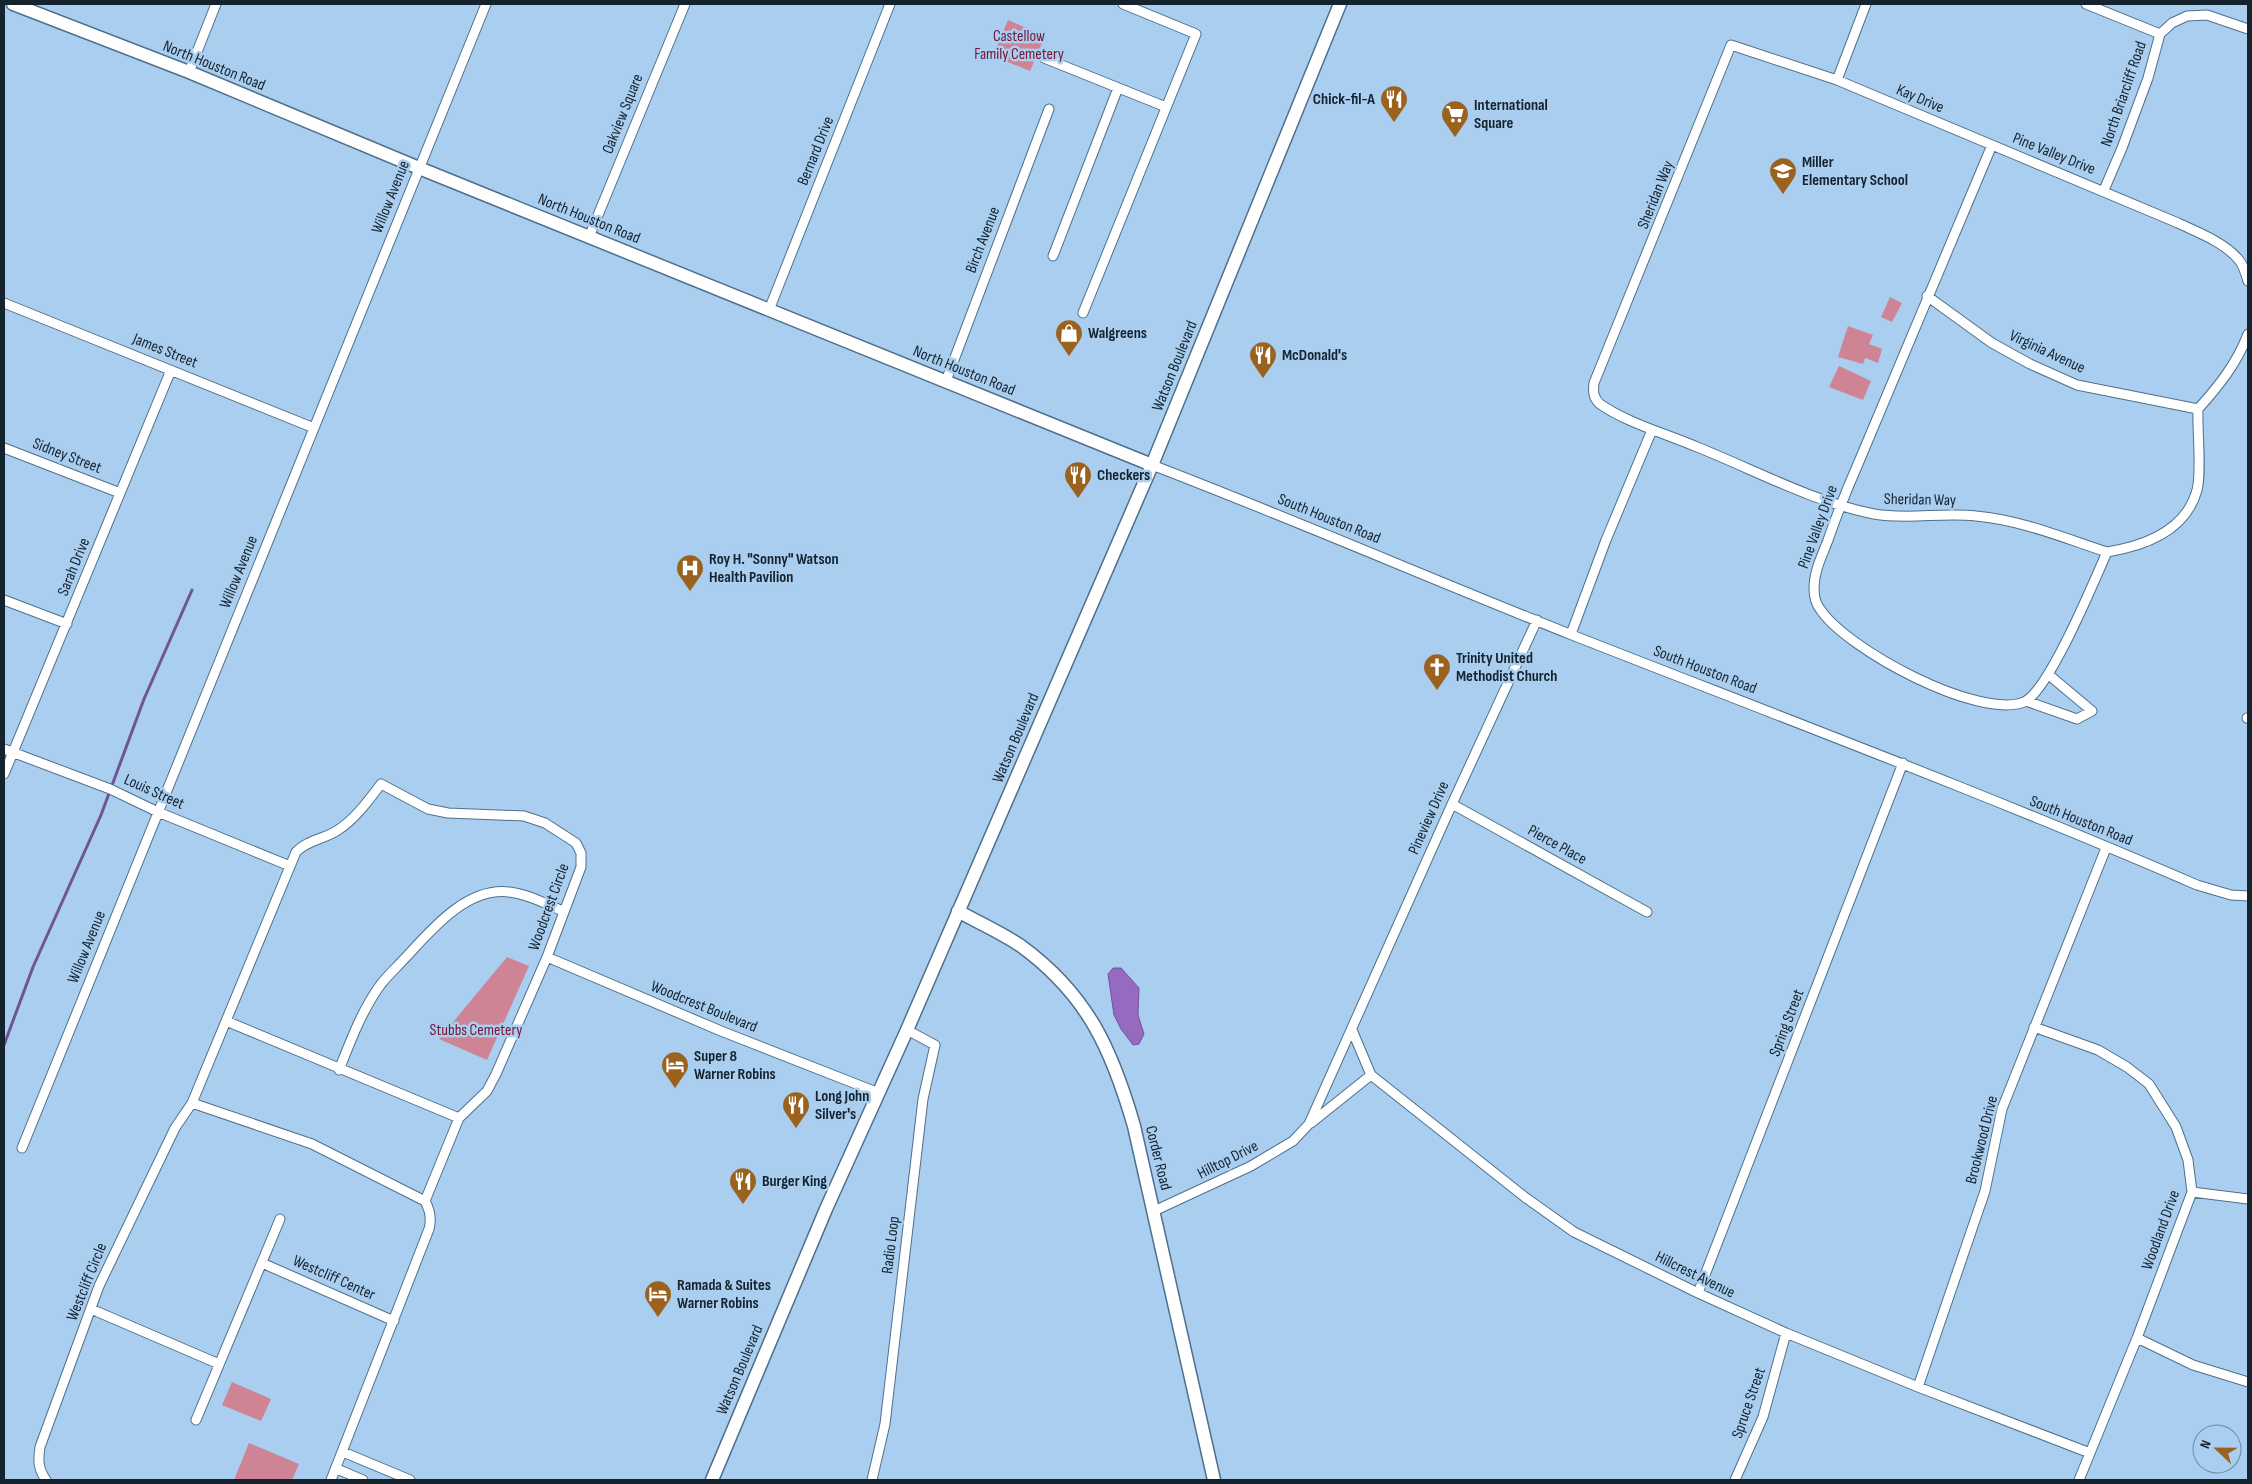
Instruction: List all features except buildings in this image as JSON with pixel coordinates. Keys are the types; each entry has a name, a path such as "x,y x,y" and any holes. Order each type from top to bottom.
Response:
{"street":[{"name":"North Houston Road","path":"14,4 189,72 419,168 1152,465"},
{"path":"189,72 216,4"},
{"name":"Oakview Square","path":"589,236 685,4"},
{"name":"Bernard Drive","path":"769,310 890,4"},
{"path":"1083,313 1196,34 1123,4"},
{"name":"Watson Boulevard","path":"712,1480 822,1217 908,1030 1152,465 1340,4"},
{"path":"1837,80 1866,4"},
{"name":"North Briarcliff Road","path":"2086,4 2160,34"},
{"name":"Willow Avenue","path":"22,1148 485,5"},
{"name":"North Briarcliff Road","path":"2104,190 2148,78 2160,34 2172,23 2186,16 2207,15 2248,29"},
{"name":"Sheridan Way","path":"1837,80 1731,45 1594,384 1593,394 1599,403 1652,430 1696,446 1807,493 1841,504 1874,514 1975,516 2009,521 2107,552"},
{"path":"1044,58 1166,107"},
{"name":"Kay Drive","path":"1837,80 1992,145"},
{"path":"1053,256 1118,88"},
{"name":"Birch Avenue","path":"946,381 1049,109"},
{"name":"Pine Valley Drive","path":"2026,701 2004,706 1946,692 1858,646 1827,619 1818,607 1814,590 1815,573 1841,504 1992,145 2104,190 2217,242 2240,261 2248,281"},
{"name":"Virginia Avenue","path":"1927,296 1992,342 2030,364 2077,385 2198,409"},
{"name":"James Street","path":"4,303 314,428"},
{"path":"2049,674 2092,711 2077,719 2026,701 2049,674 2107,552 2134,547 2166,532 2188,513 2197,489 2198,409 2223,380 2243,348 2248,334"},
{"name":"Sarah Drive","path":"4,774 8,751 67,624 171,370"},
{"path":"1570,634 1606,540 1652,430"},
{"name":"Sidney Street","path":"4,448 120,493"},
{"name":"South Houston Road","path":"1152,465 1261,507 1570,634 1903,763 2197,885 2231,895 2248,896"},
{"path":"4,600 67,624"},
{"name":"Pineview Drive","path":"1352,1030 1452,804 1537,620"},
{"name":"Louis Street","path":"8,751 110,789 158,812 290,866"},
{"name":"Spring Street","path":"1698,1293 1903,763"},
{"name":"Woodcrest Circle","path":"226,1020 296,852 302,846 339,830 367,803 382,784 428,809 448,813 524,816 545,823 576,843 581,853 581,867 547,957 487,1091 459,1118"},
{"name":"Pierce Place","path":"1452,804 1648,912"},
{"name":"Brookwood Drive","path":"1918,1387 1985,1191 2002,1109 2106,848"},
{"path":"340,1070 356,1028 382,984 438,924 452,912 471,900 490,893 509,892 530,897 563,911"},
{"name":"Corder Road","path":"958,911 1019,945 1035,957 1069,990 1096,1028 1119,1077 1154,1212 1214,1480"},
{"name":"Woodcrest Boulevard","path":"547,957 721,1031 878,1093"},
{"path":"226,1020 340,1070 459,1118 425,1201"},
{"name":"Westcliff Circle","path":"46,1480 41,1474 38,1460 40,1447 99,1286 175,1128 192,1103 226,1020"},
{"name":"Woodland Drive","path":"2034,1027 2098,1050 2128,1067 2149,1084 2176,1127 2188,1160 2192,1192 2137,1338 2079,1480"},
{"name":"Radio Loop","path":"872,1480 885,1424 923,1099 935,1045 908,1030"},
{"name":"Hillcrest Avenue","path":"1352,1030 1371,1075 1526,1198 1574,1232 1786,1334 2090,1453"},
{"name":"Hilltop Drive","path":"1309,1124 1352,1030"},
{"name":"Hilltop Drive","path":"1154,1212 1251,1166 1293,1141 1309,1124 1371,1075"},
{"path":"192,1103 312,1144 425,1201 430,1209 432,1222 331,1480"},
{"path":"2192,1192 2248,1199"},
{"path":"196,1420 280,1219"},
{"name":"Westcliff Center","path":"262,1263 394,1321"},
{"path":"91,1309 219,1364"},
{"name":"Spruce Street","path":"1735,1480 1763,1416 1786,1334"},
{"path":"2137,1338 2193,1365 2248,1382"},
{"path":"343,1452 410,1480"},
{"path":"336,1470 363,1480"}],"green space":[{"name":"Castellow Family Cemetery","path":"1008,20 1045,36 1030,71 993,56"},
{"path":"1890,297 1902,303 1892,322 1881,317"},
{"path":"1848,326 1873,335 1869,344 1882,349 1878,363 1865,358 1863,364 1838,357"},
{"path":"1839,366 1871,381 1863,400 1829,387"},
{"name":"Stubbs Cemetery","path":"507,957 529,966 487,1060 439,1039"},
{"path":"232,1382 271,1399 261,1421 222,1405"},
{"path":"249,1443 299,1464 292,1480 234,1480"}],"shaded area":[{"path":"1113,968 1121,968 1139,988 1138,1015 1144,1034 1139,1044 1133,1045 1121,1029 1114,1015 1108,974"}],"waterway":[{"path":"4,1045 33,967 101,815 144,699 192,590"}],"place":[{"name":"Chick-fil-A","path":"1394,123"},
{"name":"International Square","path":"1455,138"},
{"name":"Miller Elementary School","path":"1783,195"},
{"name":"Walgreens","path":"1069,357"},
{"name":"McDonald's","path":"1263,379"},
{"name":"Checkers","path":"1078,499"},
{"name":"Roy H. \"Sonny\" Watson Health Pavilion","path":"690,592"},
{"name":"Trinity United Methodist Church","path":"1437,691"},
{"name":"Super 8 Warner Robins","path":"675,1089"},
{"name":"Long John Silver's","path":"796,1129"},
{"name":"Burger King","path":"743,1205"},
{"name":"Ramada & Suites Warner Robins","path":"658,1318"}]}
